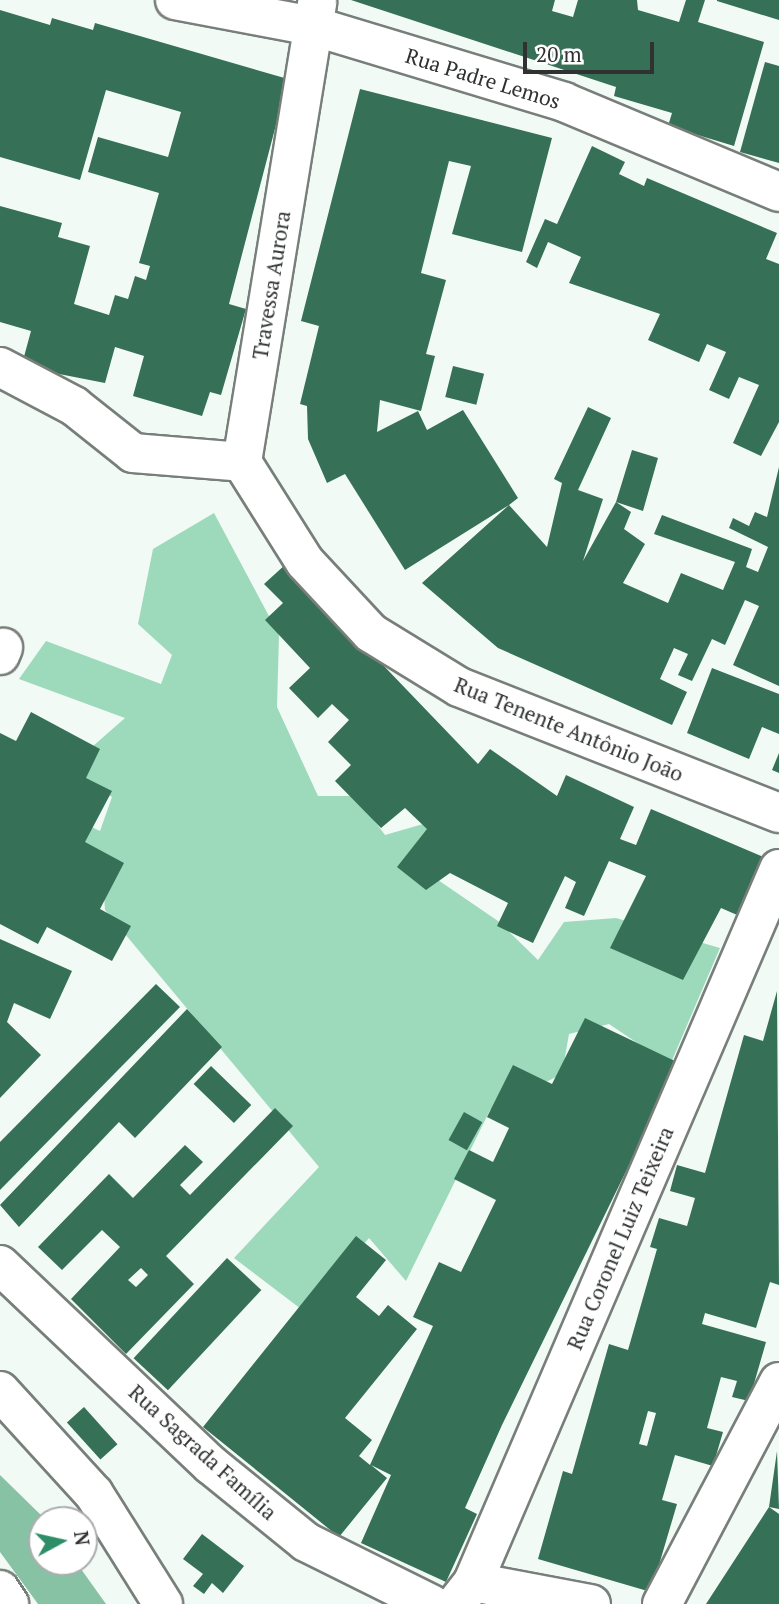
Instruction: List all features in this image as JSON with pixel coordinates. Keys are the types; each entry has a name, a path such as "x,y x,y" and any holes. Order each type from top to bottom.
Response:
{"street":[{"name":"Rua Padre Lemos","path":"175,0 315,13 564,102 779,191"},
{"name":"Travessa Aurora","path":"242,462 315,13"},
{"path":"0,367 74,406 133,453 242,462"},
{"name":"Rua Tenente Antônio João","path":"242,462 305,562 372,633 458,687 779,813"},
{"name":"Rua Coronel Luiz Teixeira","path":"464,1593 779,869"},
{"name":"Rua Sagrada Família","path":"0,1265 211,1465 306,1542 431,1604"},
{"path":"662,1604 779,1382"},
{"path":"0,1391 94,1494 163,1604"},
{"path":"0,1590 9,1604"},
{"path":"464,1593 591,1604"}],"shaded area":[{"path":"214,513 279,635 277,707 318,796 356,796 385,835 451,816 435,878 498,921 538,960 564,922 616,918 720,948 670,1065 609,1024 569,1034 562,1074 490,1110 406,1281 369,1238 305,1312 234,1258 319,1167 105,910 102,868 47,806 100,831 112,797 68,768 125,718 19,679 46,641 161,684 172,655 138,624 153,549"},
{"path":"0,1475 32,1506 28,1506 28,1576 86,1576 106,1604 38,1604 0,1552"}],"building":[{"path":"351,0 555,0 552,11 573,17 578,0 637,0 638,10 679,22 686,0 705,0 698,22 764,42 734,146 668,126 672,113 614,96 616,87"},
{"path":"779,0 779,20 717,1"},
{"path":"0,10 50,25 52,18 93,30 95,23 288,79 229,304 246,309 221,395 210,392 202,416 133,396 144,356 115,347 105,383 54,373 22,364 31,331 0,322 0,206 62,223 58,237 90,246 74,304 109,315 115,295 128,299 135,276 146,280 150,266 139,263 159,193 88,172 98,137 168,157 181,112 106,90 80,180 0,157"},
{"path":"765,62 779,66 779,163 740,152"},
{"path":"360,89 552,138 522,252 452,234 471,166 449,161 421,273 446,280 426,354 435,356 421,411 380,400 377,432 418,411 427,430 463,410 518,498 405,570 345,474 327,483 308,439 307,406 300,404 319,326 301,321"},
{"path":"592,146 625,162 619,174 644,186 647,178 777,233 766,259 779,264 779,422 761,456 733,443 759,385 739,377 729,399 709,390 726,352 707,344 699,362 648,340 660,314 569,283 581,257 548,242 537,268 526,262 545,219 557,224"},
{"path":"453,366 484,374 476,405 445,397"},
{"path":"588,407 611,418 578,490 603,499 583,561 616,502 631,512 624,529 645,544 623,583 668,603 681,573 723,590 735,562 654,534 662,515 752,549 746,567 758,572 768,547 729,528 733,518 749,526 755,512 767,517 779,467 779,686 733,665 759,606 745,600 725,645 712,639 692,681 678,675 688,654 674,648 660,679 687,692 672,725 498,648 422,583 509,505 547,547 562,483 554,479"},
{"path":"632,450 658,458 643,511 616,502"},
{"path":"286,564 478,764 490,749 557,796 566,775 634,807 620,839 636,845 651,809 775,862 751,921 721,908 683,980 610,948 646,876 609,861 584,916 565,908 576,882 565,876 533,943 497,926 508,903 450,873 426,890 397,867 427,829 405,808 381,828 335,781 351,765 328,742 349,720 332,704 318,718 289,688 310,668 265,620 283,603 264,584"},
{"path":"712,668 779,694 779,734 762,727 749,759 687,733"},
{"path":"31,712 100,749 86,778 112,791 85,842 124,863 100,909 131,926 112,961 47,927 38,944 0,924 0,733 16,741"},
{"path":"779,753 779,773 772,770"},
{"path":"0,939 72,971 50,1019 14,1003 7,1022 41,1055 0,1098"},
{"path":"156,984 180,1007 0,1190 0,1142"},
{"path":"777,991 779,1285 770,1282 756,1328 705,1313 702,1324 766,1342 749,1401 732,1397 737,1381 721,1377 707,1428 723,1432 713,1466 675,1455 662,1500 677,1504 651,1592 538,1559 563,1471 572,1474 609,1344 628,1350 657,1249 650,1247 659,1218 687,1226 695,1198 670,1191 677,1165 705,1173 744,1035 763,1041","holes":["648,1411 656,1413 647,1446 639,1444"]},
{"path":"187,1009 222,1047 135,1138 119,1122 19,1227 0,1205"},
{"path":"585,1018 679,1063 502,1425 465,1508 477,1514 446,1582 361,1543 391,1475 371,1465 387,1478 339,1537 203,1427 356,1236 386,1260 356,1297 379,1316 388,1305 417,1329 345,1418 372,1440 359,1456 370,1465 433,1326 413,1317 439,1262 461,1272 496,1200 454,1179 469,1150 493,1162 509,1128 487,1117 513,1065 552,1084"},
{"path":"211,1066 251,1105 234,1123 194,1084"},
{"path":"275,1108 293,1126 166,1256 194,1284 126,1354 71,1299 120,1247 102,1230 62,1270 38,1247 109,1174 133,1198 185,1145 203,1162 180,1185 190,1195","holes":["141,1268 148,1275 136,1287 128,1280"]},
{"path":"464,1112 482,1122 467,1150 448,1140"},
{"path":"227,1258 261,1290 168,1390 134,1358"},
{"path":"84,1407 117,1444 100,1460 67,1422"},
{"path":"777,1451 779,1509 769,1507"},
{"path":"769,1507 779,1514 779,1604 706,1604"},
{"path":"202,1534 244,1566 223,1593 212,1583 204,1594 193,1586 203,1574 183,1559"}]}
